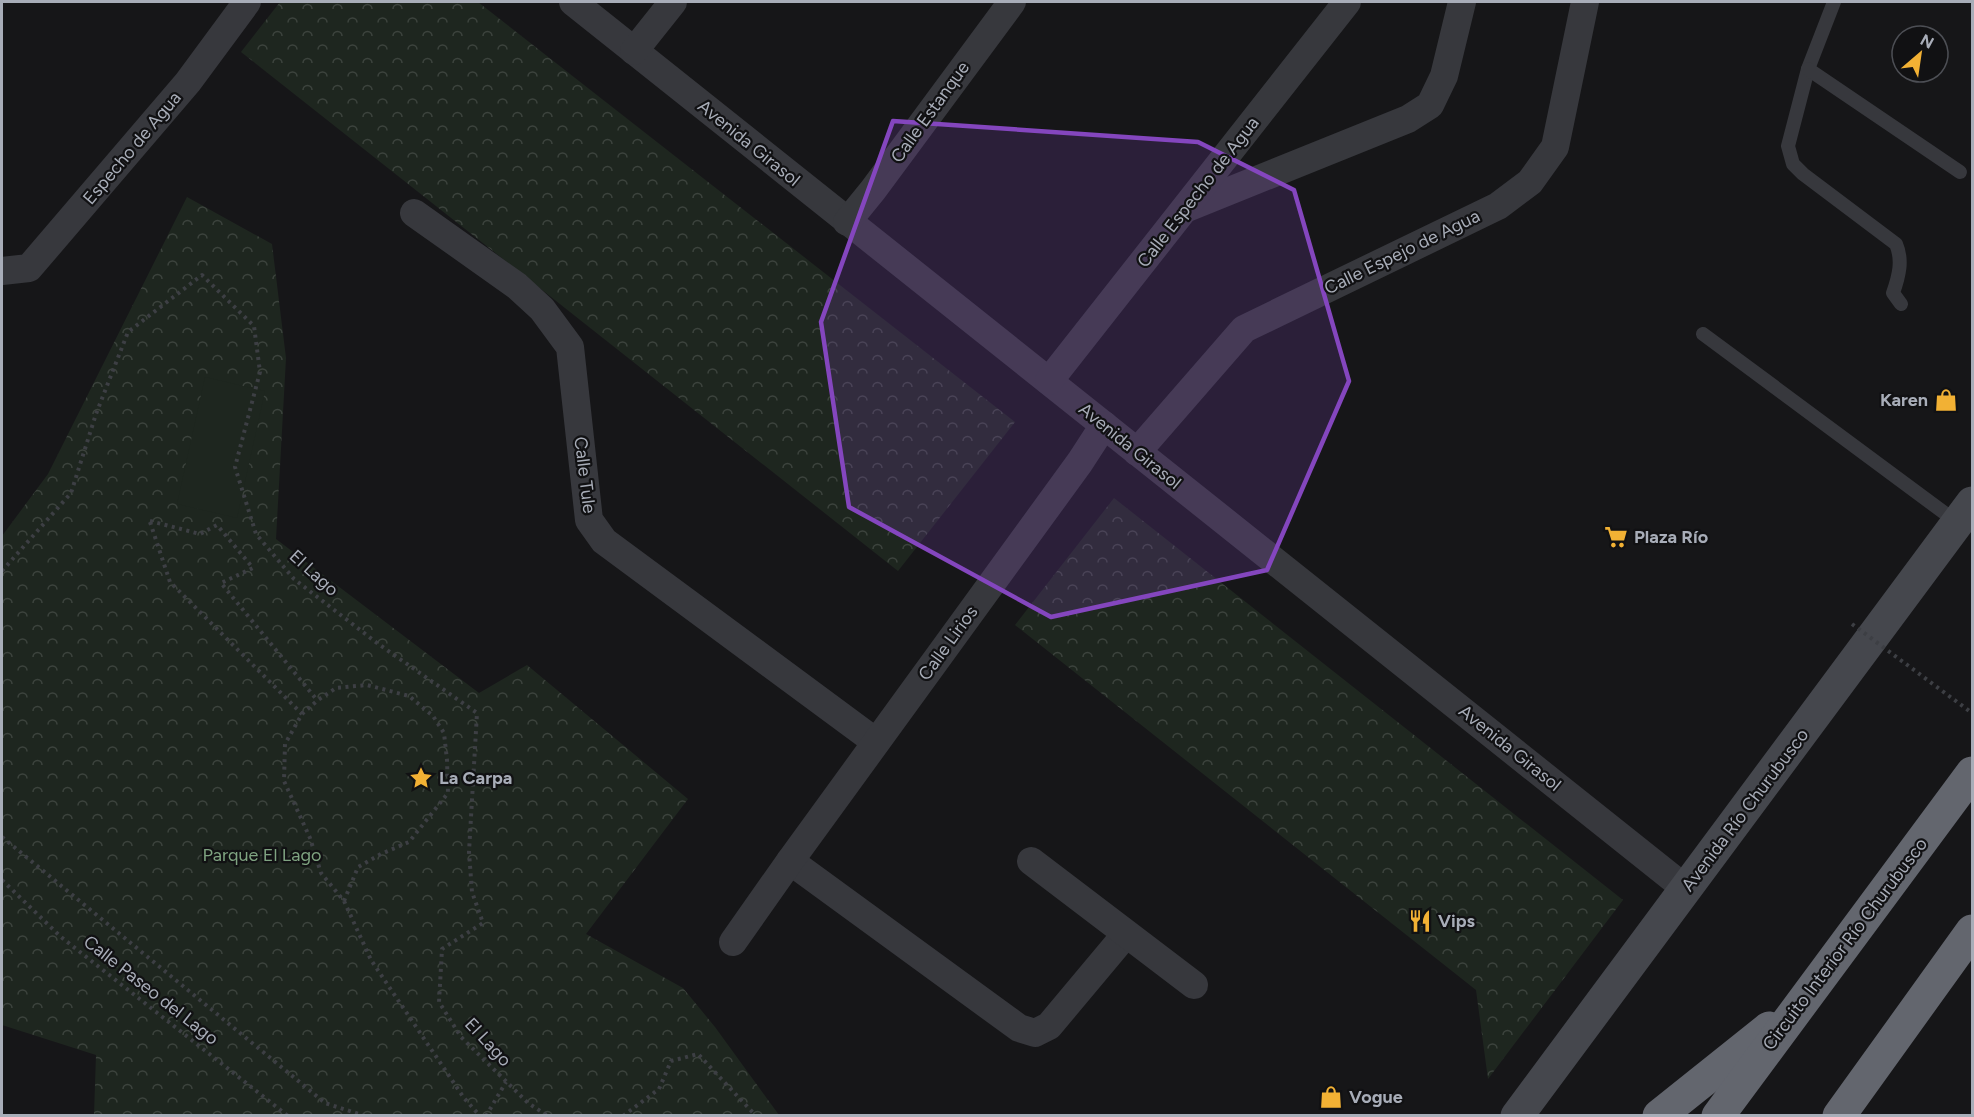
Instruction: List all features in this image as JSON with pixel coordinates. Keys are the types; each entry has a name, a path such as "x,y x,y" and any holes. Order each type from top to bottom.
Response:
{"highway":[{"name":"Circuito Interior Río Churubusco","path":"1718,1116 1972,773"},
{"path":"1839,1116 1972,931"},
{"path":"1659,1116 1801,1003"},
{"path":"1855,1116 1883,1056"}],"main road":[{"name":"Avenida Río Churubusco","path":"1517,1116 1965,513"}],"street":[{"name":"Especho de Agua","path":"2,272 29,268 188,82 247,2"},
{"name":"Avenida Girasol","path":"573,2 1686,890"},
{"path":"634,51 673,2"},
{"name":"Calle Estanque","path":"847,222 1012,2"},
{"name":"Calle Especho de Agua","path":"1049,381 1347,2"},
{"path":"1185,209 1408,119 1430,105 1444,76 1462,2"},
{"name":"Calle Espejo de Agua","path":"1137,452 1244,329 1497,206 1530,182 1555,147 1585,2"},
{"name":"Calle Tule","path":"414,213 517,286 542,309 570,347 589,520 604,541 876,742"},
{"name":"Calle Lirios","path":"733,942 1080,462 1104,425"},
{"path":"790,861 1019,1028 1035,1033 1049,1026 1126,934"},
{"path":"1031,861 1194,985"}],"lane":[{"path":"1834,2 1808,69 1788,146 1793,164 1803,174 1896,244 1900,254 1899,276 1893,293 1901,304"},
{"path":"1808,69 1960,172"},
{"path":"1703,334 1965,513"}],"path":[{"name":"El Lago","path":"2,571 71,493 96,414 128,332 202,275 254,326 260,372 235,467 256,534 294,579 377,643 477,713 469,852 472,892 483,923 442,949 438,1002 461,1037 528,1103 548,1116"},
{"path":"302,714 170,582 150,521 200,534 216,525 253,568 221,583 318,700"},
{"path":"1852,624 1972,714"},
{"path":"344,901 358,867 409,842 448,793 444,733 433,716 409,696 367,685 336,688 302,714 285,744 284,781 310,838 321,873 344,901 370,960 464,1098 480,1116"},
{"path":"2,837 325,1102 365,1116"},
{"name":"Calle Paseo del Lago","path":"2,880 61,937 288,1116"},
{"path":"623,1116 659,1089 671,1061 698,1054 756,1116"},
{"path":"486,1116 506,1082"}],"highlighted area":[{"path":"893,121 1198,142 1294,190 1349,381 1267,570 1051,617 849,507 821,322"}],"green space":[{"path":"280,2 478,2 1015,422 898,571 241,52"},
{"name":"Parque El Lago","path":"187,197 272,244 286,358 276,539 479,693 527,665 688,799 586,934 683,988 715,1027 779,1115 94,1115 96,1055 2,1025 2,536 48,474"},
{"path":"205,377 265,391 237,518 177,504"},
{"path":"1114,498 1623,900 1488,1079 1476,990 1015,625"}],"place":[{"name":"Karen","path":"1946,400"},
{"name":"Plaza Río","path":"1616,537"},
{"name":"La Carpa","path":"421,778"},
{"name":"Vips","path":"1420,921"},
{"name":"Vogue","path":"1331,1097"}]}
